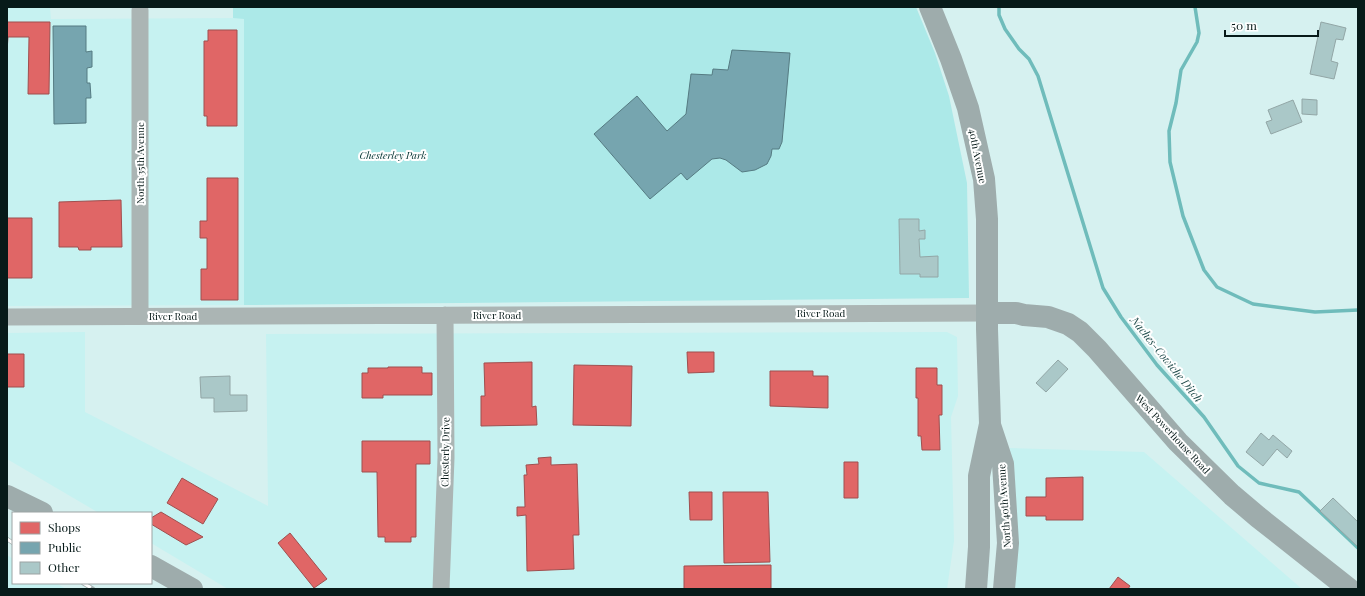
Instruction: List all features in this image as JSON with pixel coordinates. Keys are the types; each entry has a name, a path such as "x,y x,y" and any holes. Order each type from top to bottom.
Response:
{"main road":[{"name":"40th Avenue","path":"930,7 952,60 968,108 984,178 987,219 987,313"},
{"name":"West Powerhouse Road","path":"987,313 1016,312 1024,315 1048,317 1068,324 1080,332 1178,442 1226,489 1258,517 1349,589"},
{"name":"North 40th Avenue","path":"976,589 979,547 979,476 990,424 987,313"},
{"name":"North 40th Avenue","path":"990,424 1003,464 1008,543 1004,589"},
{"path":"10,495 40,512"},
{"path":"152,567 192,589"}],"street":[{"name":"North 35th Avenue","path":"140,10 140,316"},
{"name":"River Road","path":"7,317 987,313"},
{"name":"Chesterly Drive","path":"442,589 446,458 445,315"}],"shaded area":[{"path":"7,7 50,7 51,19 244,18 244,305 7,306"},
{"path":"85,332 85,412 268,506 266,334 947,332 957,337 958,396 951,417 954,541 947,589 228,589 152,544 152,512 97,512 7,459 7,333"},
{"path":"1010,448 1144,452 1302,589 1009,589 1014,547"},
{"path":"7,555 12,558 12,584 58,584 66,589 7,589"}],"green space":[{"name":"Chesterley Park","path":"233,7 916,7 935,53 949,96 967,183 969,298 244,305 244,19 233,18"}],"building: Shops":[{"path":"7,22 50,22 49,94 28,94 29,37 8,37 7,51"},
{"path":"208,30 237,30 237,126 207,126 207,116 204,116 204,41 208,41"},
{"path":"207,178 238,178 238,300 201,300 201,269 207,269 207,238 200,238 200,221 207,221"},
{"path":"121,200 122,247 91,247 91,250 79,250 78,247 59,247 59,202"},
{"path":"7,218 32,218 32,278 7,278"},
{"path":"687,352 714,352 714,372 688,373"},
{"path":"7,354 24,354 24,387 7,387"},
{"path":"532,362 532,407 536,406 537,425 481,426 481,396 485,396 484,363"},
{"path":"574,365 632,366 631,426 573,425"},
{"path":"422,367 422,373 432,373 432,395 383,395 383,398 362,398 362,373 368,373 368,368"},
{"path":"916,368 937,368 937,385 942,385 942,415 939,415 940,450 922,450 921,436 918,436"},
{"path":"770,371 813,371 813,376 828,376 828,408 770,406"},
{"path":"362,441 430,441 430,464 416,464 416,537 411,537 411,542 385,542 385,537 378,537 377,472 362,472"},
{"path":"551,457 551,465 577,464 579,535 573,535 574,569 527,571 526,515 517,516 517,507 525,507 524,475 527,475 526,465 539,464 538,458"},
{"path":"844,462 858,462 858,498 844,498"},
{"path":"1083,477 1083,520 1046,520 1046,516 1026,516 1026,497 1046,497 1046,478"},
{"path":"182,478 218,499 203,524 167,503"},
{"path":"689,492 712,492 712,520 690,520"},
{"path":"723,492 768,492 770,562 724,563"},
{"path":"161,512 203,537 186,545 152,525 152,517"},
{"path":"290,533 327,579 314,588 278,543"},
{"path":"771,565 771,589 684,589 684,566"},
{"path":"1118,577 1130,586 1128,589 1109,589"}],"building: Public":[{"path":"53,26 86,26 86,52 92,51 92,67 87,68 87,83 90,83 91,98 86,98 86,123 54,124"},
{"path":"732,50 790,53 782,142 779,149 772,149 771,156 767,164 755,170 742,172 726,160 720,158 712,159 687,180 681,173 650,199 594,134 637,96 667,131 686,114 691,74 712,75 713,69 728,70"}],"building: Other":[{"path":"1321,22 1346,28 1343,40 1336,39 1331,61 1338,63 1334,79 1310,74"},
{"path":"1302,99 1317,100 1317,115 1302,114"},
{"path":"1293,100 1302,122 1271,134 1266,122 1272,120 1268,110"},
{"path":"899,219 919,219 919,231 925,230 925,239 919,239 920,257 938,256 938,277 920,277 920,274 900,274"},
{"path":"1058,360 1068,369 1046,392 1036,383"},
{"path":"230,376 230,395 247,395 247,411 214,412 214,398 201,398 200,377"},
{"path":"1261,433 1269,440 1273,435 1292,451 1287,458 1277,449 1263,466 1246,452"},
{"path":"1333,498 1358,522 1358,547 1320,511"}],"waterway":[{"name":"Naches-Cowiche Ditch","path":"999,7 999,15 1005,29 1019,49 1029,59 1038,76 1103,288 1121,317 1157,365 1204,417 1238,466 1259,483 1299,492 1358,548"},
{"path":"1195,7 1199,33 1197,42 1181,70 1176,103 1169,131 1170,162 1183,216 1204,270 1217,287 1253,304 1315,312 1358,310"}],"railway":[{"path":"7,539 12,542"},
{"path":"85,584 93,589"}]}
